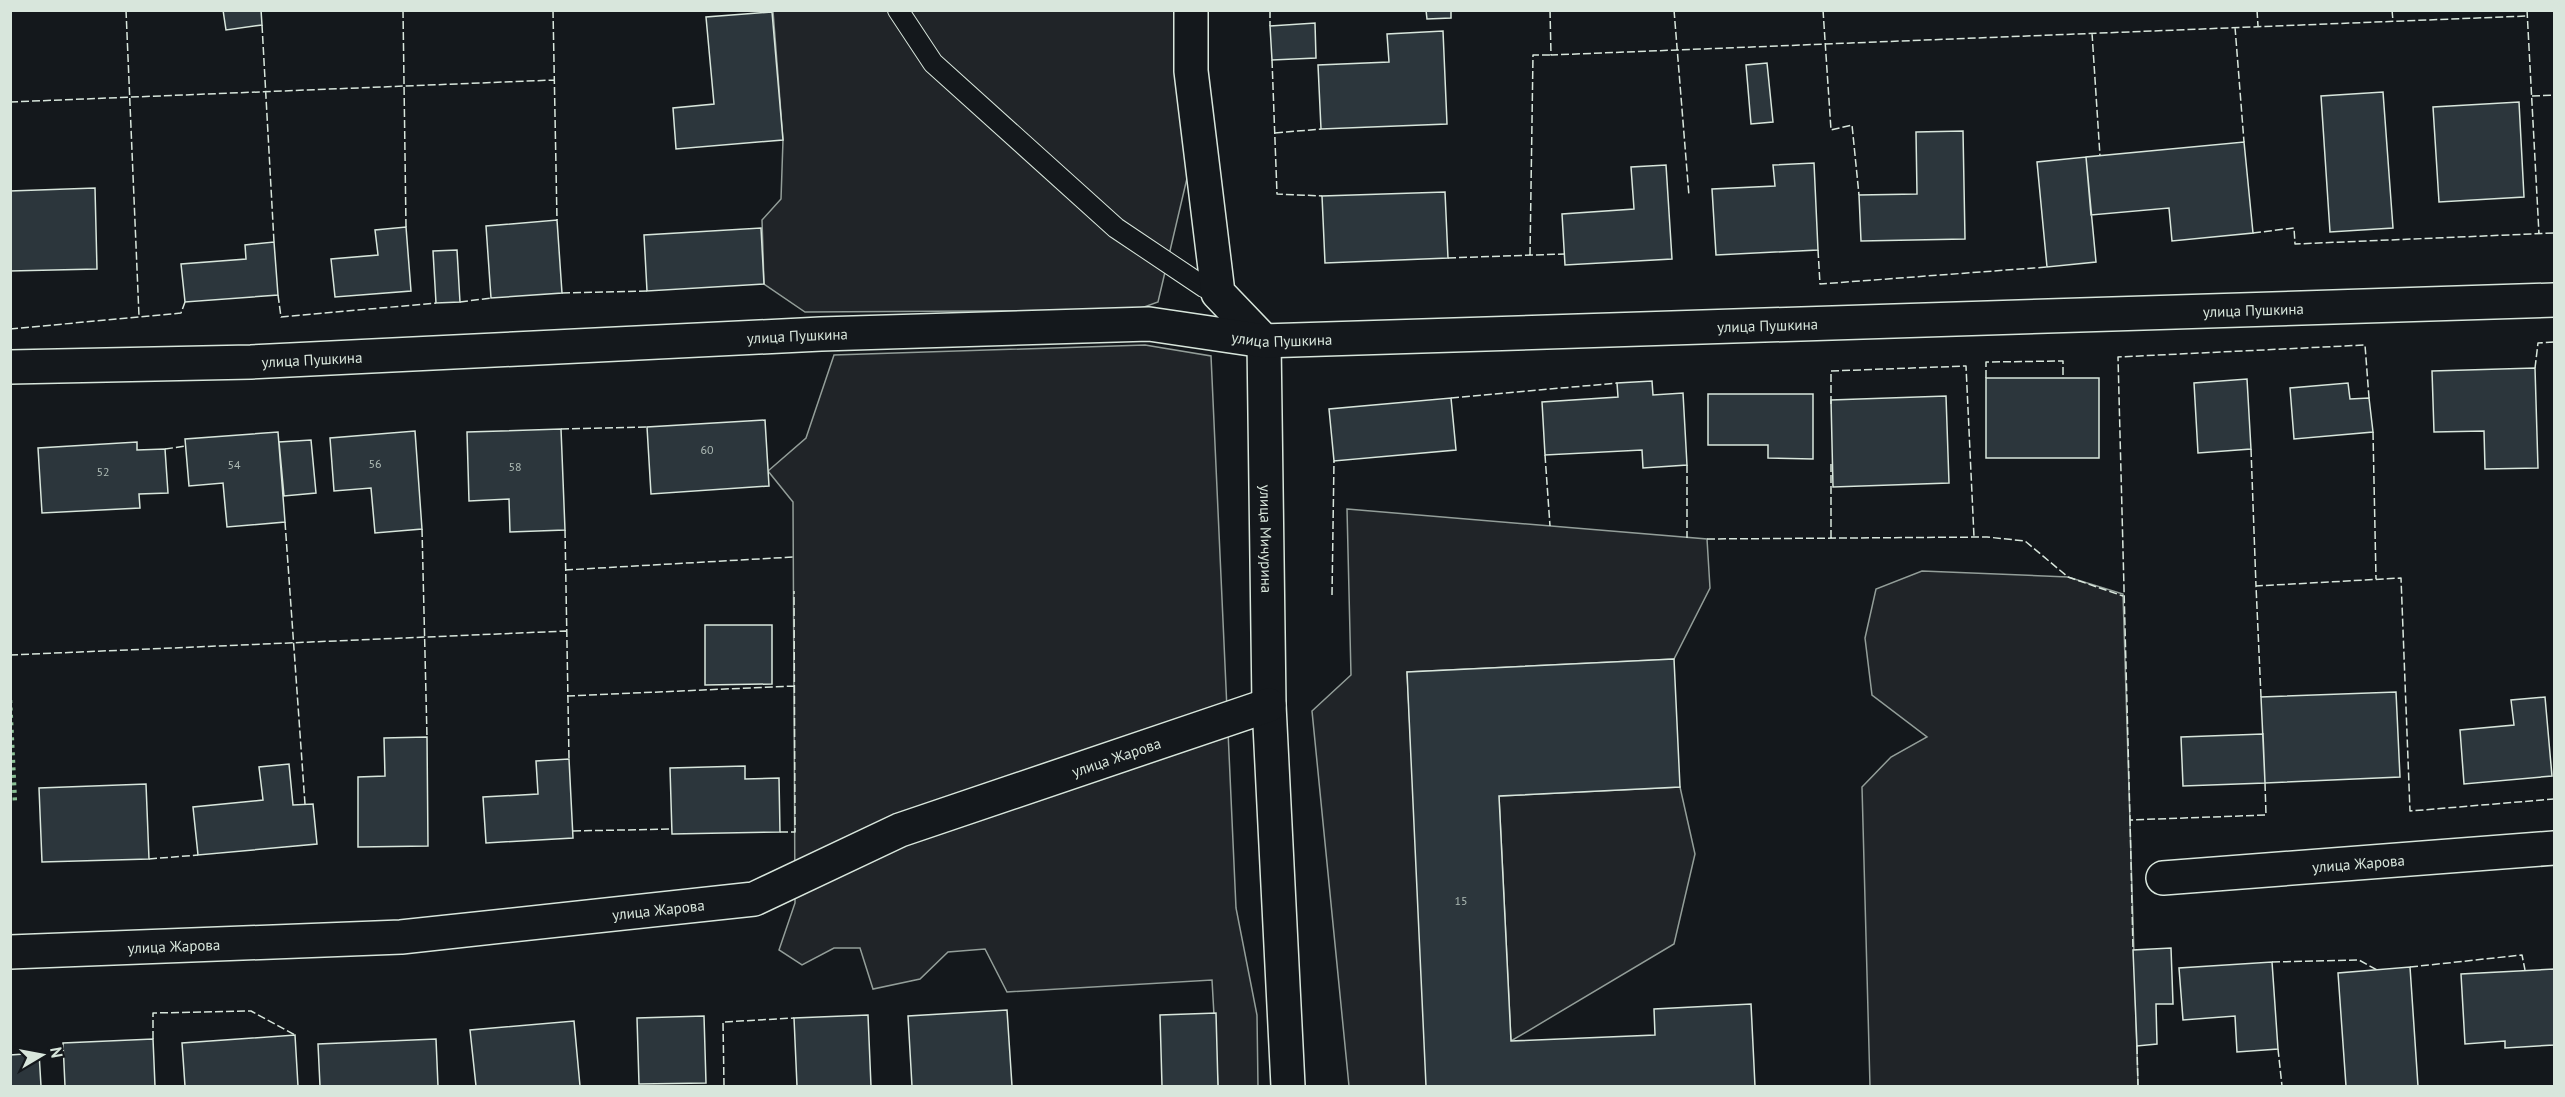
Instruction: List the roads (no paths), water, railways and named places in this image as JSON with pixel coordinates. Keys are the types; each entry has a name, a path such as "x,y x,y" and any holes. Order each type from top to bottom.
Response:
{"street":[{"path":"1191,10 1191,71 1218,293 1264,341"},
{"name":"улица Пушкина","path":"10,367 251,362 821,334 1149,324 1264,341 2554,300"},
{"name":"улица Мичурина","path":"1264,341 1269,705 1288,1086"},
{"name":"улица Жарова","path":"10,952 400,937 754,899 900,830 1269,705"},
{"name":"улица Жарова","path":"2163,878 2554,848"}],"lane":[{"path":"898,10 933,63 1116,228 1204,287 1218,293"}]}
